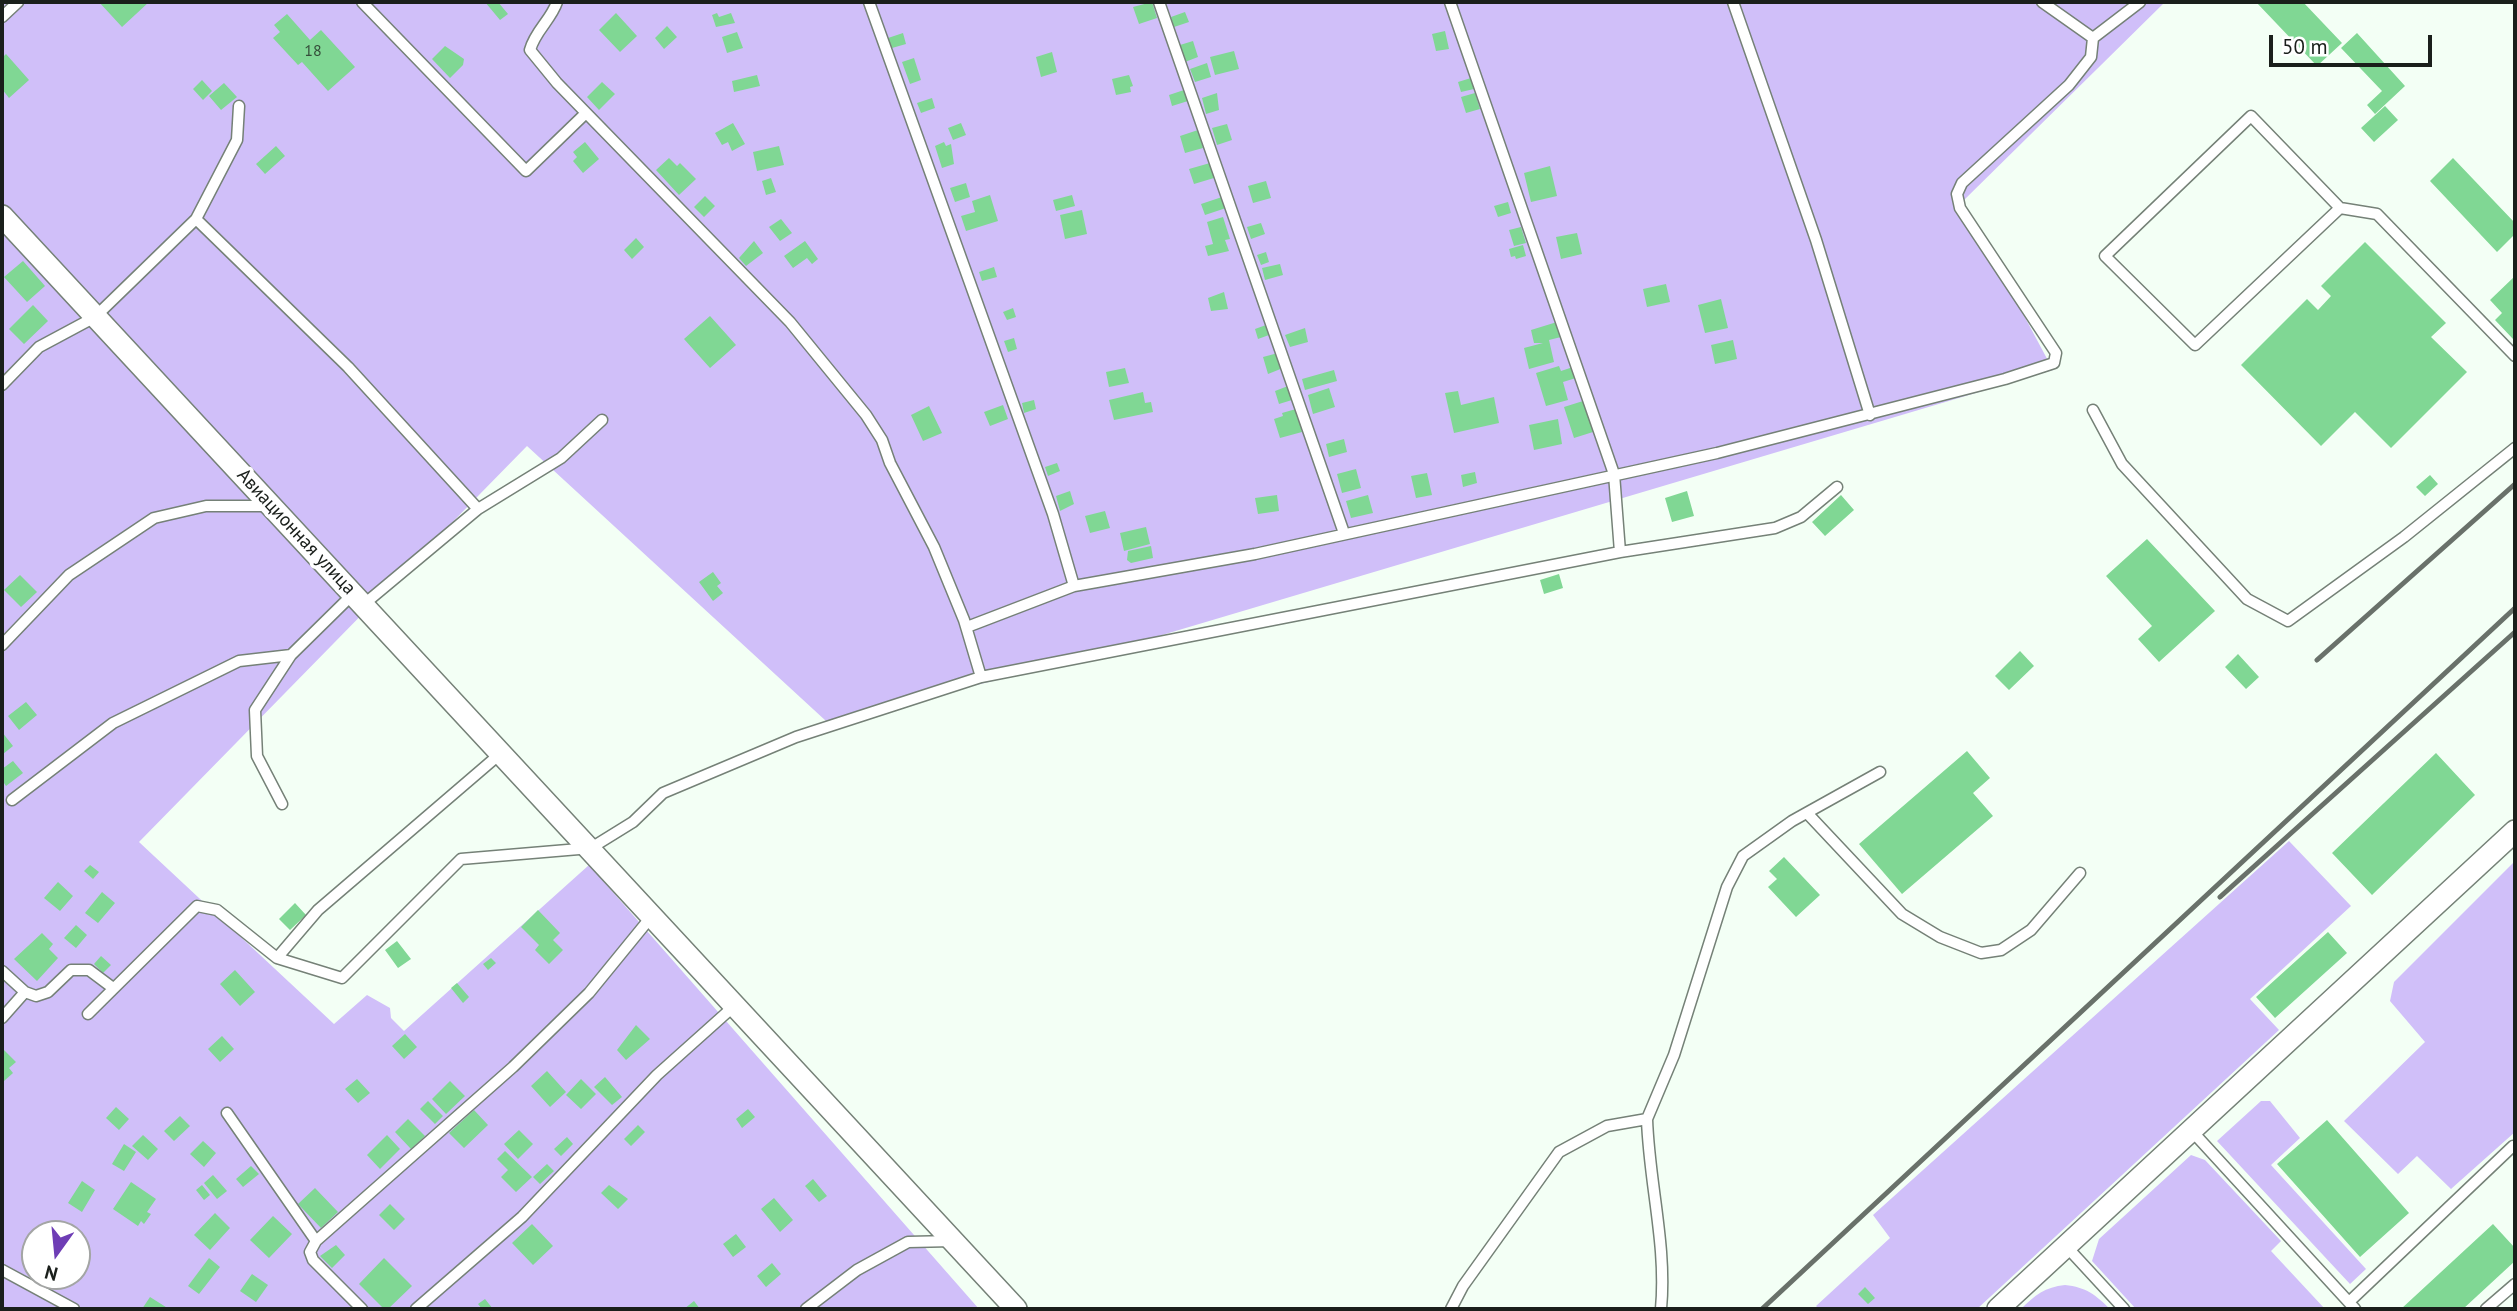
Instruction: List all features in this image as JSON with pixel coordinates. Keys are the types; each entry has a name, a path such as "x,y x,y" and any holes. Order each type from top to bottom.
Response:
{"street":[{"name":"Авиационная улица","path":"2,216 1016,1309"},
{"path":"1998,1309 2515,831"}],"lane":[{"path":"2,17 18,2"},
{"path":"362,2 526,171 586,113"},
{"path":"557,2 555,10 534,35 530,50 586,113 790,322 866,415 882,440 890,463 934,547 967,627 981,677"},
{"path":"869,2 1053,514 1074,586"},
{"path":"1159,2 1344,533"},
{"path":"1450,2 1614,474 1620,552"},
{"path":"1733,2 1815,240 1870,415"},
{"path":"2042,2 2093,38"},
{"path":"967,627 1074,586 1255,554 1717,453 1870,415 2054,363 2056,353 1975,233 1960,208 1957,194 1962,183 2069,85 2091,57 2093,38 2140,2"},
{"path":"2,385 39,347 95,317 196,219 237,140 239,106"},
{"path":"2340,208 2195,345 2105,256 2251,116 2340,208 2377,214 2515,356"},
{"path":"196,219 348,366 478,509"},
{"path":"2093,410 2122,464 2247,599 2288,621 2404,537 2515,448"},
{"path":"282,804 257,757 255,710 290,655 478,509 561,458 602,420"},
{"path":"88,1014 197,906 217,910 277,958 342,978 461,859 591,848 634,822 663,793 796,737 981,677 1620,552 1775,527 1801,517 1837,487"},
{"path":"2,645 69,575 154,518 206,506 272,506"},
{"path":"12,800 114,723 239,661 290,655"},
{"path":"277,958 318,910 501,753"},
{"path":"1661,1309 1661,1235 1649,1166 1647,1119 1674,1055 1727,887 1743,856 1807,813 1880,772"},
{"path":"1807,813 1902,914 1940,937 1981,953 2001,950 2031,930 2080,873"},
{"path":"362,1309 313,1260 310,1252 316,1241 523,1058 589,993 651,917"},
{"path":"2,971 25,992 36,996 48,992 71,970 89,970 113,988"},
{"path":"2,1018 25,992"},
{"path":"416,1309 522,1217 657,1075 733,1007"},
{"path":"227,1113 316,1241"},
{"path":"1451,1309 1463,1286 1559,1152 1607,1126 1647,1119"},
{"path":"2191,1129 2352,1306 2504,1155 2515,1148"},
{"path":"806,1309 857,1270 908,1242 953,1241"},
{"path":"2065,1245 2124,1309"},
{"path":"2,1270 74,1309"},
{"path":"2486,1309 2515,1284"}],"shaded area":[{"path":"2,2 2165,2 1963,201 2053,370 1068,663 826,721 527,446 139,842 334,1024 367,995 390,1008 391,1018 404,1031 589,865 979,1309 2,1309"},
{"path":"2289,841 2351,906 2250,999 2279,1030 1977,1309 1819,1309 1816,1306 1890,1238 1873,1215"},
{"path":"2515,861 2515,1132 2451,1189 2417,1156 2398,1174 2344,1121 2425,1042 2390,1001 2394,982"},
{"path":"2261,1101 2270,1101 2300,1138 2271,1165 2366,1269 2350,1284 2217,1141"},
{"path":"2191,1155 2205,1160 2281,1241 2271,1251 2325,1309 2136,1309 2092,1261 2099,1239"},
{"path":"2065,1285 2090,1292 2110,1309 2021,1309 2041,1292"}],"building":[{"path":"99,2 149,2 122,27"},
{"path":"485,2 498,2 508,14 500,20"},
{"path":"1152,2 1157,18 1139,24 1133,7"},
{"path":"2256,2 2303,2 2342,43 2317,66"},
{"path":"1185,12 1189,22 1174,27 1171,17"},
{"path":"616,13 637,36 620,52 599,30"},
{"path":"717,13 719,17 731,13 735,23 716,27 712,15"},
{"path":"287,14 310,40 321,30 355,67 328,91 302,62 298,65 273,38 280,32 274,25"},
{"path":"667,26 677,37 664,49 655,38"},
{"path":"1445,31 1449,49 1436,51 1432,34"},
{"path":"737,32 743,48 727,53 722,37"},
{"path":"903,33 906,44 892,48 888,38"},
{"path":"2357,33 2405,86 2375,114 2367,105 2382,91 2341,48"},
{"path":"1193,41 1198,57 1185,62 1180,45"},
{"path":"445,46 464,59 463,65 450,78 432,59"},
{"path":"1234,51 1239,69 1215,75 1210,57"},
{"path":"1052,52 1057,72 1041,77 1036,57"},
{"path":"6,54 29,80 9,98 2,89 2,58"},
{"path":"914,58 921,80 910,84 902,62"},
{"path":"1207,63 1211,77 1195,82 1190,69"},
{"path":"757,75 760,86 734,92 732,81"},
{"path":"1129,75 1133,86 1130,87 1131,92 1116,95 1112,79"},
{"path":"1471,78 1474,89 1461,92 1458,82"},
{"path":"202,80 212,91 203,100 193,89"},
{"path":"602,82 615,94 599,110 587,97"},
{"path":"224,83 237,97 221,110 209,96"},
{"path":"1184,90 1188,101 1172,106 1169,95"},
{"path":"1217,93 1219,110 1206,114 1202,98"},
{"path":"1475,93 1480,109 1466,113 1461,97"},
{"path":"932,98 935,108 921,113 917,103"},
{"path":"2385,106 2398,120 2374,142 2361,128"},
{"path":"733,123 745,144 732,151 728,142 722,145 715,133"},
{"path":"961,123 966,135 953,140 948,128"},
{"path":"1227,124 1232,140 1217,145 1212,128"},
{"path":"1198,130 1203,148 1185,153 1180,136"},
{"path":"585,142 599,159 583,173 573,161 577,157 573,152"},
{"path":"944,142 946,146 951,144 954,164 942,168 935,146"},
{"path":"276,146 285,156 265,174 256,164"},
{"path":"779,146 784,165 757,171 753,152"},
{"path":"669,158 677,166 680,163 696,179 679,195 656,170"},
{"path":"2453,158 2515,223 2515,234 2497,252 2430,181"},
{"path":"1210,163 1214,178 1194,184 1189,169"},
{"path":"1550,166 1557,196 1531,202 1524,173"},
{"path":"771,178 776,192 766,195 762,181"},
{"path":"1266,181 1271,198 1253,203 1248,186"},
{"path":"966,183 970,197 955,202 950,188"},
{"path":"990,195 998,221 966,231 961,216 975,212 972,201"},
{"path":"1072,195 1075,206 1056,211 1053,200"},
{"path":"705,196 715,206 704,217 694,207"},
{"path":"1222,197 1226,208 1205,215 1201,204"},
{"path":"1508,202 1511,213 1498,217 1494,206"},
{"path":"1082,210 1087,234 1065,239 1060,215"},
{"path":"1223,217 1230,239 1225,240 1229,251 1208,256 1205,246 1213,244 1207,222"},
{"path":"781,219 792,233 780,241 769,227"},
{"path":"1261,223 1265,234 1251,239 1247,227"},
{"path":"1521,227 1526,243 1514,246 1509,230"},
{"path":"1577,233 1582,254 1561,259 1556,237"},
{"path":"636,238 644,247 632,259 624,250"},
{"path":"754,241 763,253 746,266 739,258"},
{"path":"805,241 818,259 812,264 807,258 793,268 784,256"},
{"path":"2365,242 2446,323 2431,337 2467,372 2391,448 2355,412 2321,446 2241,365 2307,299 2318,310 2331,296 2321,286"},
{"path":"1523,245 1526,256 1516,259 1515,256 1511,257 1509,249"},
{"path":"1266,252 1269,262 1261,265 1257,255"},
{"path":"23,261 45,286 27,302 4,277"},
{"path":"1280,264 1283,275 1265,280 1262,268"},
{"path":"994,267 997,277 982,281 979,272"},
{"path":"2515,276 2513,339 2495,320 2502,313 2490,300"},
{"path":"1666,284 1670,302 1647,307 1643,289"},
{"path":"1224,292 1228,309 1211,311 1208,298"},
{"path":"1721,299 1728,328 1705,333 1698,305"},
{"path":"33,305 48,321 24,344 9,329"},
{"path":"1013,308 1016,317 1007,320 1003,312"},
{"path":"710,316 736,345 710,368 684,339"},
{"path":"1557,322 1561,337 1549,340 1554,362 1529,369 1524,348 1543,343 1534,343 1531,330"},
{"path":"1266,325 1269,335 1258,339 1255,329"},
{"path":"1305,328 1308,342 1290,347 1285,335"},
{"path":"1014,338 1017,349 1008,352 1004,341"},
{"path":"1733,340 1737,359 1715,364 1711,345"},
{"path":"1278,353 1283,368 1268,374 1263,357"},
{"path":"1559,366 1561,371 1573,367 1576,378 1563,382 1568,400 1546,406 1536,373"},
{"path":"1125,368 1129,383 1109,387 1106,372"},
{"path":"1334,370 1337,381 1305,390 1302,379"},
{"path":"1288,386 1292,400 1279,404 1275,391"},
{"path":"1329,388 1335,407 1313,414 1308,395"},
{"path":"1458,391 1461,405 1494,397 1499,423 1454,433 1445,393"},
{"path":"1143,392 1145,403 1151,402 1153,412 1114,420 1109,400"},
{"path":"1034,400 1036,409 1024,413 1022,403"},
{"path":"1583,401 1593,432 1574,438 1564,407"},
{"path":"1003,405 1008,419 990,426 984,412"},
{"path":"929,406 942,433 923,441 911,415"},
{"path":"1296,409 1302,432 1280,438 1274,419 1283,416 1282,413"},
{"path":"1558,419 1562,444 1534,450 1529,425"},
{"path":"1344,439 1347,452 1329,457 1326,444"},
{"path":"1057,463 1060,471 1048,476 1045,467"},
{"path":"1356,469 1361,488 1342,493 1337,474"},
{"path":"1475,472 1477,483 1463,487 1461,475"},
{"path":"1427,473 1432,495 1416,498 1411,476"},
{"path":"2430,475 2438,484 2425,496 2416,487"},
{"path":"1070,491 1074,504 1060,511 1056,496"},
{"path":"1687,491 1694,516 1672,522 1665,498"},
{"path":"1277,495 1279,511 1258,514 1255,498"},
{"path":"1368,495 1373,513 1351,518 1346,501"},
{"path":"1841,495 1854,510 1825,536 1812,522"},
{"path":"1105,511 1110,528 1090,533 1085,516"},
{"path":"1146,527 1150,544 1124,551 1120,533"},
{"path":"2147,539 2215,611 2159,662 2138,639 2152,626 2106,576"},
{"path":"1151,546 1153,558 1131,563 1127,560 1128,551"},
{"path":"713,572 721,583 717,586 723,593 713,601 699,582"},
{"path":"1559,574 1563,588 1544,594 1540,580"},
{"path":"20,575 37,592 21,607 4,590"},
{"path":"2020,651 2034,666 2009,690 1995,676"},
{"path":"2238,654 2259,677 2246,689 2225,667"},
{"path":"26,702 37,715 19,730 8,716"},
{"path":"2,732 13,746 3,754 2,752"},
{"path":"1967,751 1990,778 1973,793 1993,816 1902,894 1859,844"},
{"path":"2436,753 2475,795 2372,895 2332,853"},
{"path":"13,761 23,773 6,786 2,780 2,769"},
{"path":"1784,857 1820,895 1796,917 1768,887 1777,879 1769,871"},
{"path":"90,865 99,872 93,879 84,871"},
{"path":"58,882 73,896 60,911 44,898"},
{"path":"102,892 115,903 98,923 85,913"},
{"path":"295,903 306,915 290,930 279,919"},
{"path":"538,910 560,933 553,940 563,950 549,964 535,950 539,945 521,927"},
{"path":"76,925 87,935 76,948 64,938"},
{"path":"2328,932 2347,953 2275,1018 2256,997"},
{"path":"42,933 53,944 49,949 58,958 37,981 14,959"},
{"path":"397,941 411,959 398,968 385,950"},
{"path":"101,956 111,965 103,973 94,964"},
{"path":"491,958 496,963 488,970 483,964"},
{"path":"235,970 255,992 240,1006 220,984"},
{"path":"457,983 469,997 463,1003 451,988"},
{"path":"636,1025 650,1039 626,1060 617,1050"},
{"path":"405,1034 417,1047 404,1059 392,1046"},
{"path":"222,1036 234,1049 220,1062 208,1049"},
{"path":"4,1050 16,1062 9,1068 13,1073 4,1081 2,1052"},
{"path":"547,1071 566,1092 550,1107 531,1086"},
{"path":"605,1077 622,1097 612,1105 594,1087"},
{"path":"357,1079 370,1093 358,1103 345,1089"},
{"path":"581,1079 596,1094 581,1109 566,1095"},
{"path":"450,1081 465,1096 446,1114 432,1099"},
{"path":"428,1101 443,1116 435,1124 420,1109"},
{"path":"116,1107 129,1119 119,1130 106,1118"},
{"path":"748,1109 755,1117 742,1128 736,1119"},
{"path":"474,1110 488,1125 464,1148 449,1133"},
{"path":"180,1116 190,1126 174,1141 164,1131"},
{"path":"408,1119 425,1136 411,1149 395,1132"},
{"path":"2327,1120 2409,1213 2360,1257 2277,1164"},
{"path":"638,1125 645,1132 631,1146 624,1139"},
{"path":"519,1130 533,1144 518,1159 504,1144"},
{"path":"143,1135 158,1149 148,1160 132,1146"},
{"path":"387,1135 400,1149 380,1169 367,1155"},
{"path":"567,1137 573,1144 561,1156 554,1149"},
{"path":"203,1141 216,1153 204,1167 190,1154"},
{"path":"124,1144 136,1152 124,1171 112,1164"},
{"path":"505,1151 532,1177 516,1192 501,1177 508,1170 497,1159"},
{"path":"547,1164 554,1171 540,1184 533,1177"},
{"path":"251,1166 259,1174 243,1187 236,1179"},
{"path":"213,1175 227,1191 217,1199 204,1183"},
{"path":"813,1179 827,1196 819,1202 805,1186"},
{"path":"82,1181 95,1190 82,1212 68,1203"},
{"path":"131,1182 156,1199 147,1212 151,1214 144,1224 141,1221 138,1226 113,1209"},
{"path":"202,1185 210,1195 204,1200 196,1190"},
{"path":"609,1185 628,1199 618,1209 601,1193"},
{"path":"315,1188 338,1212 321,1228 298,1204"},
{"path":"774,1198 793,1220 780,1232 761,1209"},
{"path":"390,1204 405,1219 394,1230 379,1215"},
{"path":"215,1213 230,1228 210,1250 194,1235"},
{"path":"273,1216 292,1234 269,1258 250,1240"},
{"path":"532,1224 553,1246 533,1265 512,1243"},
{"path":"2493,1224 2515,1248 2515,1261 2463,1309 2401,1309"},
{"path":"736,1234 746,1247 733,1257 723,1244"},
{"path":"336,1245 345,1255 332,1268 320,1256"},
{"path":"209,1258 220,1267 199,1294 188,1286"},
{"path":"384,1258 412,1286 388,1309 384,1309 359,1284"},
{"path":"772,1263 781,1274 766,1287 757,1276"},
{"path":"252,1274 268,1285 256,1302 240,1291"},
{"path":"1865,1287 1875,1298 1868,1304 1858,1294"},
{"path":"150,1297 169,1309 142,1309"},
{"path":"485,1299 493,1309 482,1309 478,1304"},
{"path":"694,1301 700,1309 684,1309"}],"railway":[{"path":"2317,660 2515,484"},
{"path":"1762,1309 2515,608"},
{"path":"2220,897 2515,632"}]}
